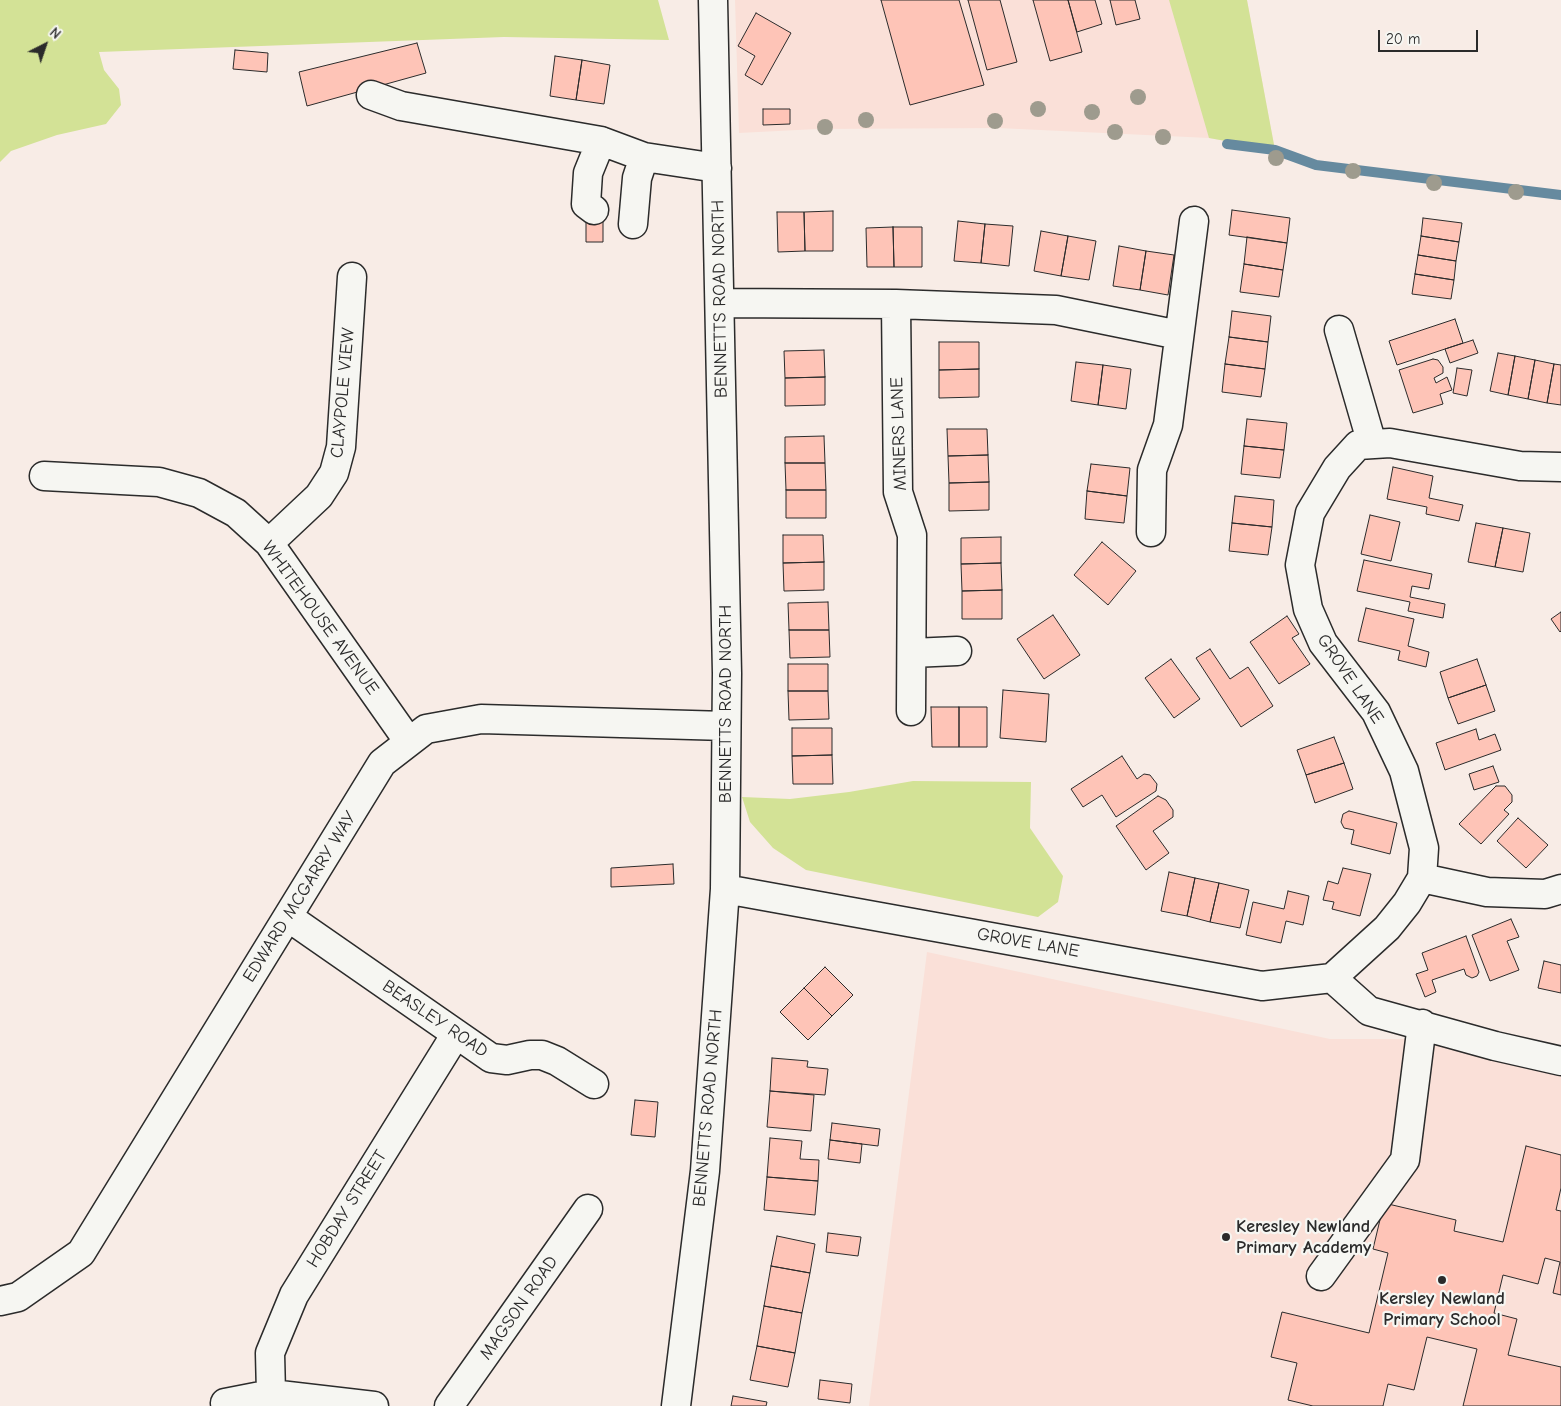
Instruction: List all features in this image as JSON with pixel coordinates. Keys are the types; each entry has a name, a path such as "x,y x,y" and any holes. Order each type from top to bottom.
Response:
{"street":[{"name":"BENNETTS ROAD NORTH","path":"676,1406 705,1171 725,889 726,726 720,303 713,0"},
{"path":"371,95 401,106 601,141 644,157 717,168"},
{"path":"594,210 586,204 588,173 601,141"},
{"path":"633,224 637,178 644,157"},
{"path":"1151,532 1152,470 1168,425 1194,221"},
{"name":"CLAYPOLE VIEW","path":"269,543 319,496 334,473 341,447 352,277"},
{"path":"720,303 896,304 1056,310 1179,335"},
{"name":"MINERS LANE","path":"896,304 898,492 912,535 912,711"},
{"path":"1339,330 1372,444"},
{"name":"GROVE LANE","path":"1422,878 1424,848 1404,771 1376,712 1323,643 1308,609 1300,565 1310,513 1337,468 1358,445 1390,443 1520,466 1561,467"},
{"name":"WHITEHOUSE AVENUE","path":"44,476 159,482 199,493 236,514 269,543 409,742"},
{"path":"912,653 957,651"},
{"name":"EDWARD MCGARRY WAY","path":"0,1301 18,1298 81,1253 382,763 426,729 482,719 726,726"},
{"path":"1561,889 1545,894 1486,892 1422,878 1387,928 1332,978 1369,1011 1422,1024 1495,1046 1561,1061"},
{"name":"GROVE LANE","path":"725,889 1262,986 1332,978"},
{"name":"BEASLEY ROAD","path":"288,916 491,1058 507,1060 530,1055 542,1055 557,1061 594,1084"},
{"path":"1320,1276 1406,1160 1422,1024"},
{"name":"HOBDAY STREET","path":"270,1394 270,1353 294,1295 456,1034"},
{"name":"MAGSON ROAD","path":"449,1406 588,1209"},
{"path":"224,1402 270,1394 374,1406"}],"shaded area":[{"path":"735,0 1247,0 1275,150 1209,138 998,128 817,129 739,133"},
{"name":"Keresley Newland Primary Academy","path":"927,952 1330,1039 1430,1039 1561,1069 1561,1406 869,1406"}],"green space":[{"path":"0,0 658,0 669,40 504,37 99,52 104,70 119,89 121,105 106,124 57,135 11,151 0,162"},
{"path":"1169,0 1247,0 1275,150 1209,138"},
{"path":"913,781 1031,782 1030,828 1063,876 1058,902 1038,917 806,870 773,848 750,822 742,797 790,799 849,792"}],"building":[{"path":"881,0 959,0 984,85 910,105"},
{"path":"968,0 1000,0 1017,62 987,70"},
{"path":"1033,0 1068,0 1082,52 1050,61"},
{"path":"1068,0 1095,0 1102,24 1077,32"},
{"path":"1110,0 1135,0 1140,19 1116,25"},
{"path":"756,13 791,33 762,85 745,75 755,56 738,46"},
{"path":"417,43 426,73 307,106 299,72"},
{"path":"235,50 268,53 267,72 233,69"},
{"path":"555,56 582,60 576,100 550,96"},
{"path":"582,60 610,65 604,104 576,100"},
{"path":"763,109 790,109 790,124 763,125"},
{"path":"586,210 603,211 603,242 586,242"},
{"path":"1232,210 1290,218 1287,243 1229,235"},
{"path":"833,211 833,251 805,251 804,212"},
{"path":"777,212 804,212 805,251 778,252"},
{"path":"1423,218 1462,223 1459,242 1421,236"},
{"path":"958,221 985,224 981,263 954,261"},
{"path":"985,224 1013,226 1009,266 981,263"},
{"path":"893,227 894,267 867,267 866,228"},
{"path":"893,227 922,227 922,267 894,267"},
{"path":"1041,231 1068,236 1061,276 1034,271"},
{"path":"1068,236 1096,241 1089,280 1061,276"},
{"path":"1421,236 1459,242 1456,261 1418,255"},
{"path":"1247,237 1287,243 1283,270 1244,264"},
{"path":"1119,246 1146,251 1140,290 1113,286"},
{"path":"1146,251 1174,255 1168,295 1140,290"},
{"path":"1418,255 1456,261 1454,280 1415,274"},
{"path":"1244,264 1283,270 1279,297 1240,292"},
{"path":"1415,274 1454,280 1451,299 1412,294"},
{"path":"1232,311 1271,316 1268,342 1229,337"},
{"path":"1455,319 1463,343 1397,365 1389,341"},
{"path":"1229,337 1268,342 1265,369 1225,364"},
{"path":"1473,340 1478,353 1450,363 1445,349"},
{"path":"939,342 979,342 979,369 939,370"},
{"path":"824,350 825,377 785,378 784,351"},
{"path":"1498,353 1515,356 1508,395 1490,391"},
{"path":"1515,356 1535,360 1528,399 1508,395"},
{"path":"1433,359 1438,360 1443,367 1443,373 1434,378 1436,383 1447,377 1452,390 1440,394 1443,404 1413,413 1399,370"},
{"path":"1535,360 1554,364 1547,403 1528,399"},
{"path":"1076,362 1103,365 1098,405 1071,401"},
{"path":"1225,364 1265,369 1261,397 1222,392"},
{"path":"1554,364 1561,365 1561,405 1547,403"},
{"path":"1103,365 1131,369 1126,409 1098,405"},
{"path":"1457,368 1472,370 1467,396 1453,393"},
{"path":"979,369 979,397 939,398 939,370"},
{"path":"825,377 825,405 785,406 785,378"},
{"path":"1247,419 1287,423 1284,450 1244,446"},
{"path":"947,429 987,429 988,455 948,456"},
{"path":"824,436 825,463 785,463 785,437"},
{"path":"1244,446 1284,450 1280,478 1241,474"},
{"path":"988,455 989,482 949,483 948,456"},
{"path":"785,463 825,463 826,490 786,490"},
{"path":"1091,464 1130,468 1127,496 1087,491"},
{"path":"1393,467 1433,476 1429,498 1463,505 1459,521 1426,514 1427,507 1387,499"},
{"path":"989,482 989,510 949,511 949,483"},
{"path":"786,490 826,490 826,518 786,518"},
{"path":"1087,491 1127,496 1124,523 1085,519"},
{"path":"1235,496 1274,500 1272,527 1232,523"},
{"path":"1370,515 1400,522 1391,561 1361,554"},
{"path":"1232,523 1272,527 1268,555 1229,551"},
{"path":"1476,523 1503,528 1495,567 1468,562"},
{"path":"1503,528 1530,533 1523,572 1495,567"},
{"path":"783,535 823,535 824,562 783,563"},
{"path":"1001,537 1001,563 961,564 961,538"},
{"path":"1102,542 1136,571 1108,605 1074,575"},
{"path":"1364,560 1432,574 1429,589 1412,586 1410,597 1445,604 1443,618 1408,611 1410,602 1357,591"},
{"path":"824,562 824,590 784,591 783,563"},
{"path":"1001,563 1002,590 962,591 961,564"},
{"path":"1002,590 1002,619 962,619 962,591"},
{"path":"828,602 829,630 789,630 788,603"},
{"path":"1366,608 1414,619 1408,646 1429,652 1426,667 1398,660 1400,651 1358,641"},
{"path":"1561,612 1561,631 1560,632 1551,619"},
{"path":"1053,615 1080,655 1044,679 1017,639"},
{"path":"1287,616 1299,634 1292,638 1310,664 1279,684 1250,642"},
{"path":"789,630 829,630 830,657 790,658"},
{"path":"1210,649 1230,679 1248,667 1273,706 1241,727 1196,658"},
{"path":"1171,659 1200,699 1174,718 1145,678"},
{"path":"1477,659 1486,685 1448,698 1440,672"},
{"path":"788,664 828,664 828,691 788,691"},
{"path":"1486,685 1495,711 1458,724 1448,698"},
{"path":"1003,690 1049,694 1046,742 1000,738"},
{"path":"788,691 828,691 829,719 789,720"},
{"path":"931,707 959,707 959,747 932,747"},
{"path":"959,707 987,707 987,747 959,747"},
{"path":"792,728 832,728 832,755 792,756"},
{"path":"1476,729 1479,740 1495,734 1501,750 1445,770 1436,743"},
{"path":"1334,737 1344,763 1306,775 1297,750"},
{"path":"832,755 833,784 793,784 792,756"},
{"path":"1122,756 1137,779 1144,774 1150,775 1157,784 1156,791 1116,817 1102,795 1083,807 1071,789"},
{"path":"1344,763 1353,789 1315,803 1306,775"},
{"path":"1493,766 1499,782 1474,790 1469,774"},
{"path":"1496,786 1505,786 1512,795 1512,802 1504,810 1509,814 1481,844 1459,824"},
{"path":"1158,796 1166,800 1173,810 1173,817 1153,831 1169,853 1146,870 1116,826"},
{"path":"1349,811 1397,823 1390,854 1351,844 1354,830 1344,828 1341,822 1343,814"},
{"path":"1518,818 1548,845 1526,868 1497,841"},
{"path":"673,864 674,884 611,887 611,868"},
{"path":"1343,868 1371,874 1360,916 1332,909 1334,902 1323,900 1328,881 1338,884"},
{"path":"1169,872 1195,878 1187,916 1161,911"},
{"path":"1195,878 1219,883 1210,922 1187,916"},
{"path":"1219,883 1249,890 1240,928 1210,922"},
{"path":"1288,891 1309,896 1303,925 1286,921 1281,943 1246,935 1253,902 1284,909"},
{"path":"1511,919 1519,937 1507,941 1519,970 1490,981 1472,935"},
{"path":"1466,936 1479,972 1477,976 1472,978 1466,975 1464,969 1432,980 1436,992 1425,997 1416,974 1428,970 1422,953"},
{"path":"1544,961 1561,965 1561,993 1538,988"},
{"path":"825,967 853,995 832,1016 804,988"},
{"path":"804,988 832,1016 808,1040 780,1012"},
{"path":"772,1058 808,1061 807,1067 828,1069 825,1095 770,1091"},
{"path":"770,1091 814,1095 811,1131 767,1127"},
{"path":"635,1100 658,1102 655,1137 631,1135"},
{"path":"832,1123 880,1129 878,1146 830,1140"},
{"path":"770,1138 802,1141 800,1159 819,1160 818,1181 767,1177"},
{"path":"830,1140 862,1144 860,1163 828,1159"},
{"name":"Kersley Newland Primary School","path":"1526,1146 1561,1155 1561,1188 1556,1210 1561,1211 1561,1295 1553,1293 1560,1262 1545,1258 1538,1284 1503,1275 1494,1313 1517,1319 1508,1355 1561,1367 1561,1406 1463,1406 1477,1349 1427,1337 1414,1390 1388,1384 1383,1406 1313,1406 1288,1400 1297,1363 1271,1357 1282,1312 1369,1333 1388,1253 1373,1249 1384,1203 1456,1220 1454,1231 1503,1242"},
{"path":"767,1177 818,1181 815,1215 764,1210"},
{"path":"828,1233 861,1237 858,1256 826,1252"},
{"path":"777,1236 815,1244 810,1273 771,1266"},
{"path":"771,1266 810,1273 802,1313 764,1306"},
{"path":"764,1306 802,1313 795,1353 757,1346"},
{"path":"757,1346 795,1353 788,1387 750,1380"},
{"path":"820,1380 852,1384 850,1403 818,1399"},
{"path":"733,1396 767,1402 766,1406 731,1406"}],"waterway":[{"path":"1227,144 1275,150 1316,165 1561,195"}],"place":[{"name":"Keresley Newland Primary Academy","path":"1226,1237"},
{"name":"Kersley Newland Primary School","path":"1442,1280"}]}
